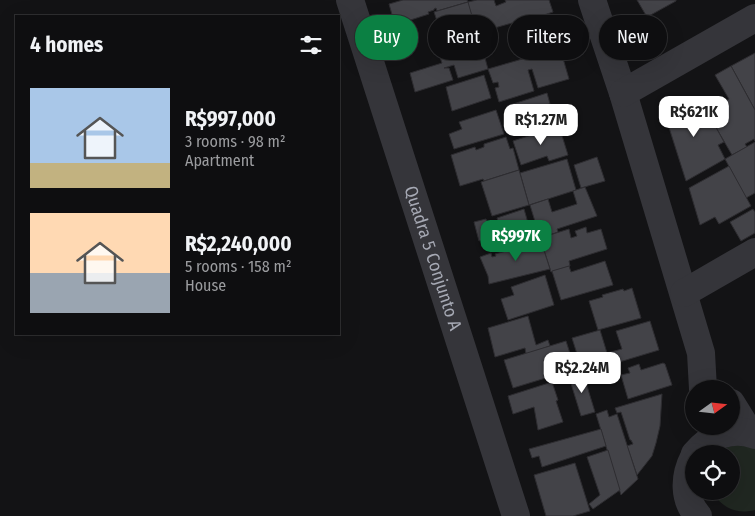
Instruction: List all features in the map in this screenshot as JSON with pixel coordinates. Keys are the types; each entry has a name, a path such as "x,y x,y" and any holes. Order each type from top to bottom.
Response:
{"street":[{"name":"Quadra 5 Conjunto A","path":"350,0 516,516"},
{"path":"592,0 623,93 684,293 701,353 702,380"},
{"path":"623,93 755,18"},
{"path":"684,293 755,252"},
{"path":"701,353 717,380"},
{"path":"740,416 752,433"},
{"path":"703,445 716,436 732,432 752,433"},
{"path":"689,500 695,514"}],"shaded area":[{"path":"755,441 755,510 735,510 724,505 719,500 740,500 740,445 737,445"}],"building":[{"path":"403,0 467,0 468,2 437,11 436,8 428,12 429,14 418,18 418,15 392,15 389,4"},
{"path":"494,0 496,6 506,2 505,0 549,0 553,12 544,15 508,15 508,24 498,27 498,15 471,15 468,2"},
{"path":"637,0 676,0 651,15 646,15"},
{"path":"468,2 472,15 435,15 434,12"},
{"path":"755,53 755,110 731,66"},
{"path":"441,60 486,60 488,69 458,78 454,65 444,68 449,68 453,80 415,92 410,73 442,63"},
{"path":"519,60 563,60 569,79 538,88 532,69 528,70 534,91 499,102 495,88 499,87 498,82 493,83 488,69"},
{"path":"731,66 755,110 755,141 754,139 745,144 747,147 732,155 707,112 729,99 715,75"},
{"path":"484,75 491,98 452,111 446,87"},
{"path":"547,93 550,104 545,105 547,115 543,117 545,122 514,131 507,106"},
{"path":"675,98 682,108 701,100 724,142 718,145 725,159 686,181 666,118 669,101"},
{"path":"496,110 504,134 454,149 449,134 462,129 459,122"},
{"path":"559,126 568,155 549,161 547,156 521,165 513,141"},
{"path":"506,137 510,149 513,148 519,170 460,186 451,155 475,147 476,150 484,147 484,144"},
{"path":"755,142 755,193 746,198 725,159"},
{"path":"597,157 605,181 581,188 574,165"},
{"path":"567,159 576,190 529,205 520,173"},
{"path":"729,166 751,206 719,224 715,217 700,225 689,188"},
{"path":"519,170 529,205 492,216 481,182"},
{"path":"585,187 597,216 557,229 558,232 540,238 530,205 548,199 552,212 577,204 573,191"},
{"path":"524,209 532,237 506,245 497,218"},
{"path":"753,209 755,212 755,233 741,241 730,222"},
{"path":"486,219 491,237 479,241 474,222"},
{"path":"586,227 587,233 601,229 607,249 569,261 570,266 551,272 540,238 569,229 571,238 577,236 575,231"},
{"path":"540,238 550,269 489,284 488,276 480,257 491,253 492,257 496,256 495,254 510,250 509,247"},
{"path":"605,261 613,285 561,300 552,271 569,266 571,272"},
{"path":"545,275 554,305 508,320 501,299 514,295 511,287"},
{"path":"632,288 641,318 598,330 589,301 603,297 602,295"},
{"path":"528,316 536,345 548,340 550,346 526,354 525,348 495,357 488,328"},
{"path":"650,321 659,350 583,373 572,338 600,330 607,353 622,349 616,331"},
{"path":"566,341 575,369 513,388 504,360"},
{"path":"663,363 672,385 628,399 621,375 630,373 628,368 639,364 641,370"},
{"path":"583,373 595,412 581,416 569,377"},
{"path":"552,382 563,422 538,430 534,407 513,414 508,396"},
{"path":"662,394 660,426 652,456 637,475 627,446 633,444 621,412 617,413 615,408"},
{"path":"607,410 609,417 617,414 638,479 621,495 596,414"},
{"path":"601,429 606,446 542,467 539,456 532,458 529,449"},
{"path":"608,450 620,490 593,509 589,504 600,495 587,457"},
{"path":"575,463 590,511 573,516 546,516 534,475"}]}
